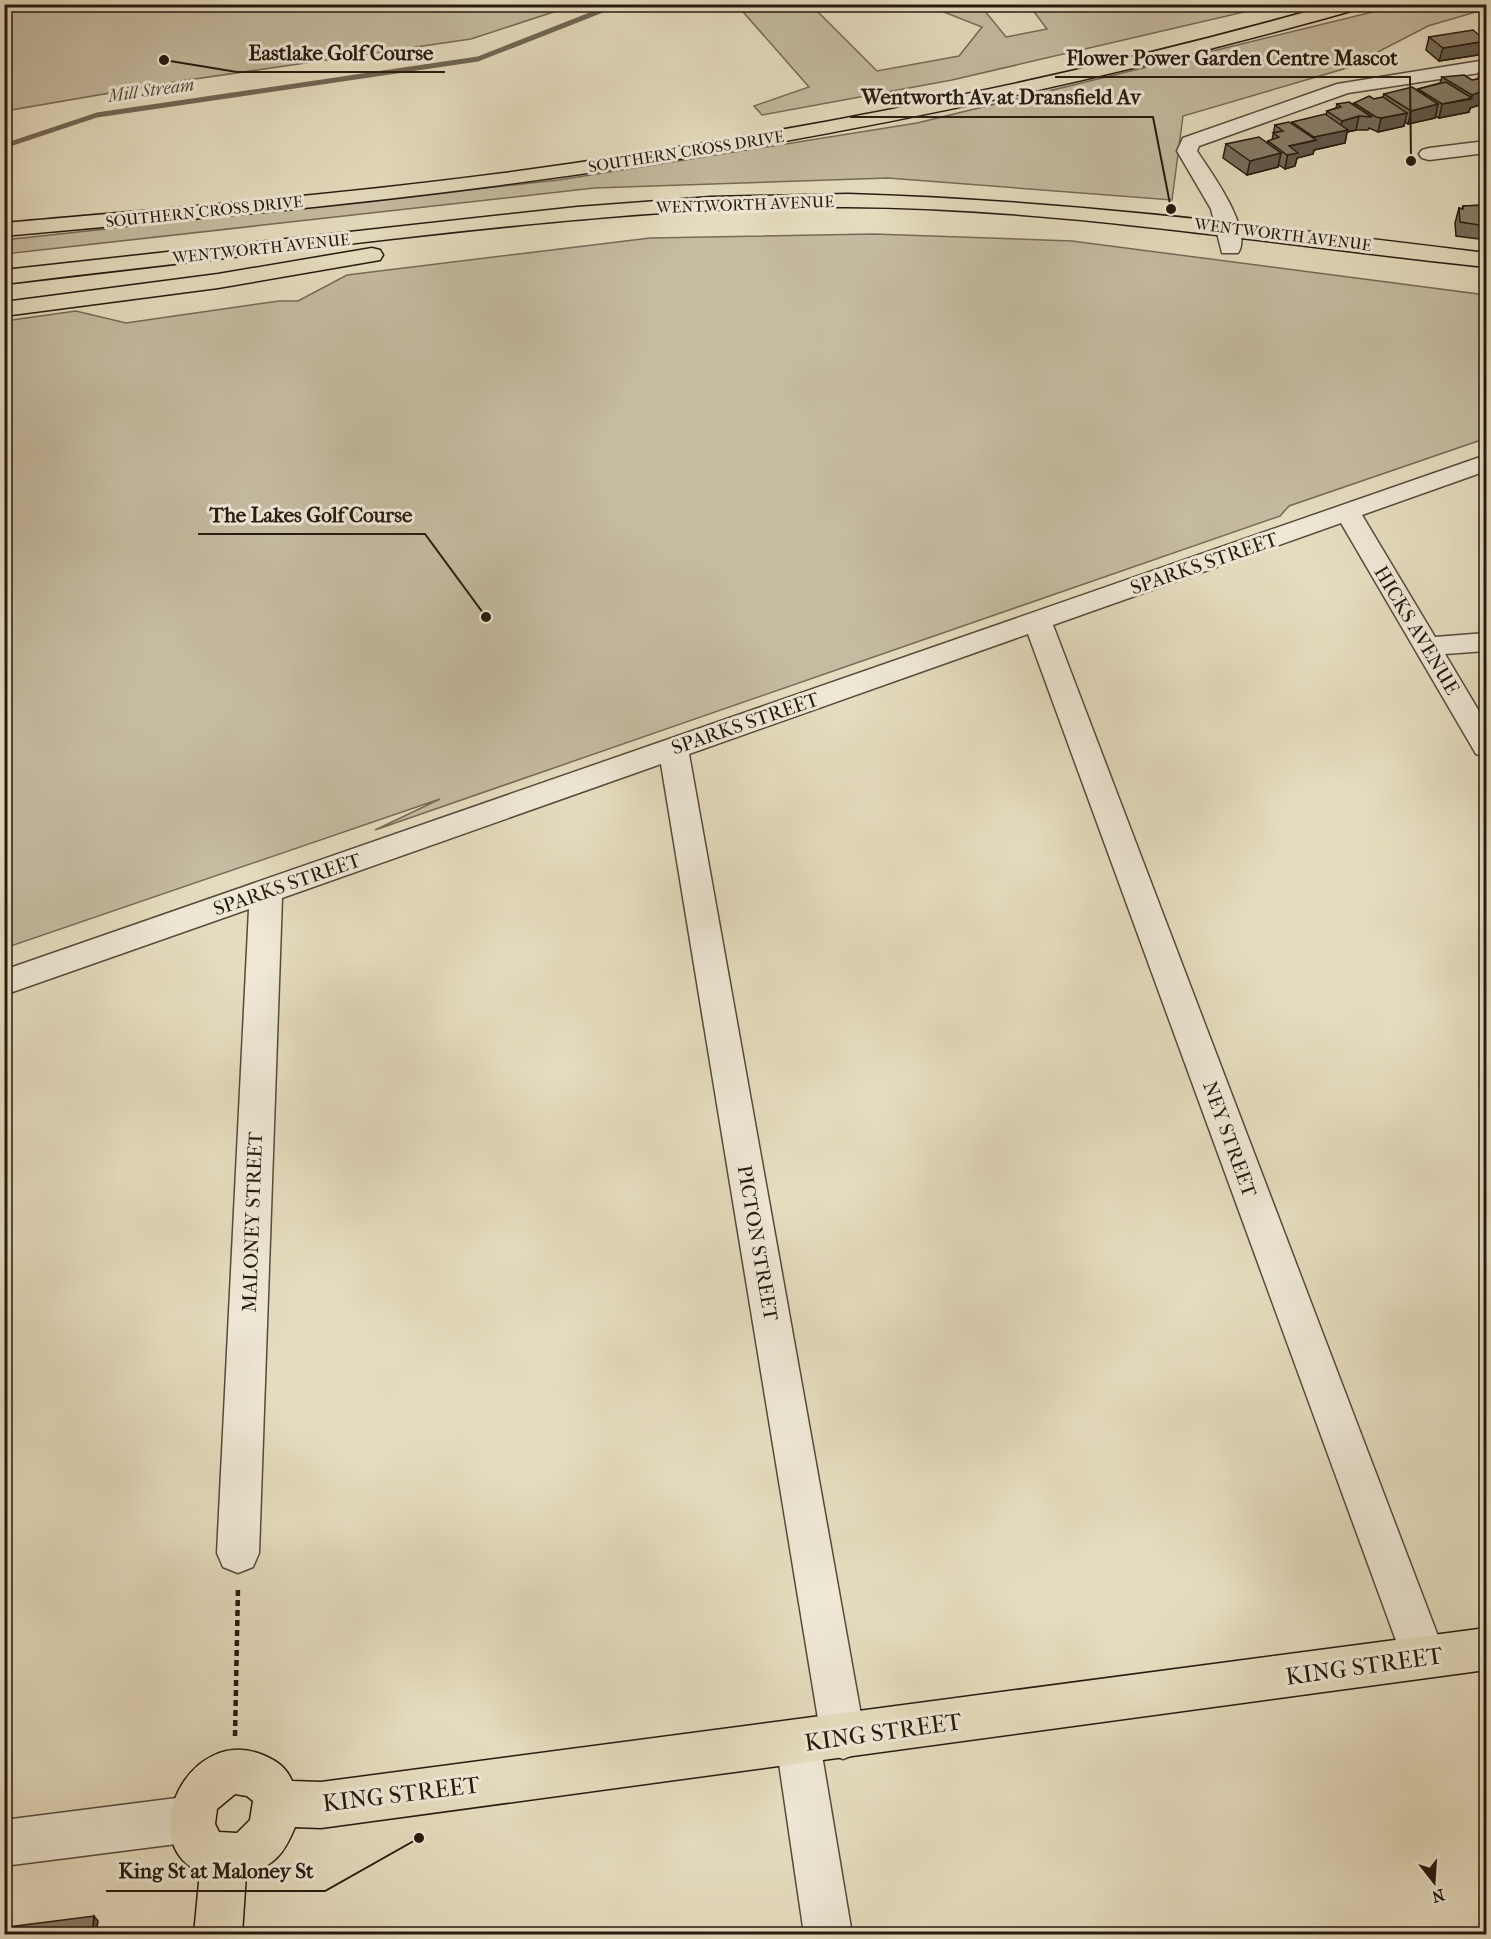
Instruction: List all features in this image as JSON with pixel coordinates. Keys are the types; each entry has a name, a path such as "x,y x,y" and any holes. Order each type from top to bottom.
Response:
{"main road":[{"name":"SOUTHERN CROSS DRIVE","path":"4,214 467,168 665,141 804,118 1057,68 1172,40 1301,4"},
{"name":"SOUTHERN CROSS DRIVE","path":"4,230 442,186 740,143 1036,87 1158,59 1356,4"},
{"name":"WENTWORTH AVENUE","path":"4,277 527,218 757,201 874,201 1047,208 1486,280"},
{"name":"WENTWORTH AVENUE","path":"943,224 1230,238 1486,260"},
{"name":"WENTWORTH AVENUE","path":"4,298 508,241"},
{"path":"4,309 218,281 372,255"},
{"name":"KING STREET","path":"278,1804 321,1805 843,1737 1486,1649"},
{"path":"235,1771 249,1771 264,1778 273,1788 278,1804 276,1819 270,1834 259,1846 245,1855 224,1858 211,1854 199,1845 193,1833 192,1819 196,1803 206,1788 218,1778 235,1771"},
{"path":"219,1935 224,1858"}],"street":[{"path":"1230,238 1225,214 1187,151 1190,142 1344,88 1486,66"},
{"path":"1429,154 1486,147"},
{"name":"SPARKS STREET","path":"4,983 1486,463"},
{"name":"HICKS AVENUE","path":"1348,513 1486,747"},
{"name":"NEY STREET","path":"1037,620 1424,1657"},
{"path":"1428,647 1486,642"},
{"name":"PICTON STREET","path":"674,748 843,1737"},
{"name":"MALONEY STREET","path":"238,1553 266,891"},
{"path":"798,1743 828,1935"},
{"path":"4,1843 192,1819"}],"path":[{"path":"235,1737 238,1553"}],"shaded area":[{"path":"5,4 575,5 471,39 174,82 5,111"},
{"path":"737,5 811,5 877,71 959,56 982,27 926,5 980,5 1006,37 1047,29 1029,5 1274,5 952,80 762,115 754,106 809,87"},
{"path":"1401,5 1486,5 1486,9 1428,26 1347,68 1183,116 1172,200 888,178 594,188 5,254 4,240 559,180 917,123"},
{"path":"874,234 1072,241 1486,295 1486,444 1484,439 1289,506 1280,516 375,830 440,799 5,948 5,321 76,311 126,323 279,301 298,301 347,275 650,238"}],"building":[{"path":"1473,30 1486,41 1443,48 1429,37"},
{"path":"1464,75 1472,80 1486,79 1486,90 1472,95 1442,77"},
{"path":"1446,82 1472,98 1442,104 1418,89"},
{"path":"1412,87 1438,104 1411,111 1384,94"},
{"path":"1369,96 1374,99 1383,97 1407,113 1381,118 1354,103"},
{"path":"1349,102 1372,117 1359,116 1342,121 1327,111 1341,107 1337,104"},
{"path":"1325,114 1348,130 1314,137 1292,122"},
{"path":"1289,122 1316,140 1289,146 1298,153 1287,155 1268,141 1279,137 1273,133 1283,131 1275,125"},
{"path":"1259,137 1281,153 1250,161 1226,144"},
{"path":"1486,205 1486,226 1460,222 1459,208"},
{"path":"94,1916 92,1935 7,1935 8,1927"}],"waterway":[{"name":"Mill Stream","path":"4,146 97,115 478,59 618,4"}],"place":[{"name":"Eastlake Golf Course","path":"164,60"},
{"name":"Flower Power Garden Centre Mascot","path":"1411,161"},
{"name":"Wentworth Av at Dransfield Av","path":"1171,209"},
{"name":"The Lakes Golf Course","path":"486,617"},
{"name":"King St at Maloney St","path":"419,1838"}]}
